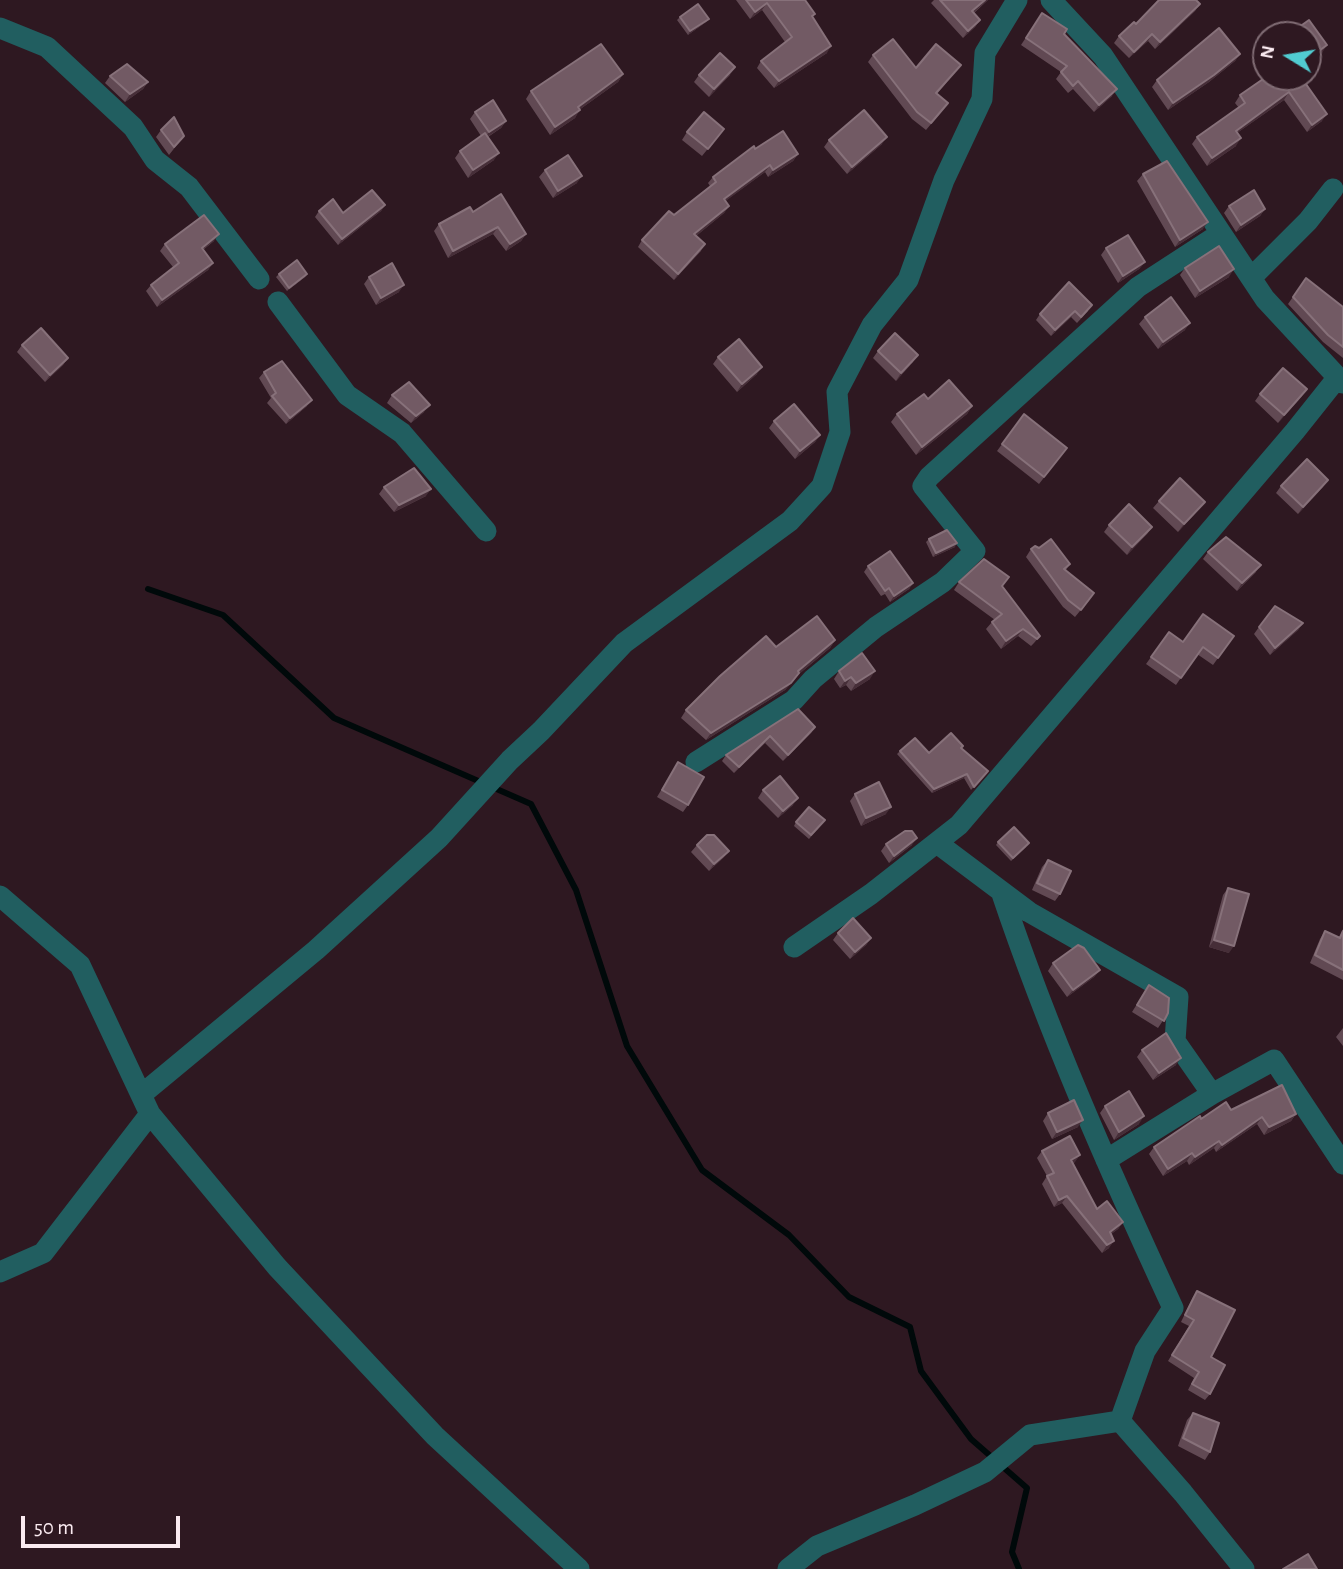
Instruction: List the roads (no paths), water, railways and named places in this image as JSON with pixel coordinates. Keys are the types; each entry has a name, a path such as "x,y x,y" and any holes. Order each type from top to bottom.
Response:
{"street":[{"path":"0,1272 43,1253 145,1104 439,838 510,760 624,643 790,521 821,486 840,432 837,392 872,325 908,280 944,180 982,99 985,53 1017,0"},
{"path":"794,947 871,894 959,825 1340,380 1265,299 1103,56 1051,0"},
{"path":"0,28 47,47 133,127 155,160 189,187 259,279"},
{"path":"1251,278 1308,220 1333,189"},
{"path":"696,762 794,700 813,679 876,627 943,582 975,551 923,486 929,477 1138,287 1221,233"},
{"path":"278,302 346,395 402,433 486,531"},
{"path":"937,843 1029,912 1178,997 1175,1041 1212,1094"},
{"path":"1001,891 1106,1160 1173,1308 1145,1351 1120,1421"},
{"path":"0,896 80,965 145,1104 277,1267 426,1426 579,1569"},
{"path":"1106,1160 1212,1094 1274,1060 1343,1164"},
{"path":"788,1569 817,1546 985,1472 1030,1435 1120,1421"},
{"path":"1120,1421 1184,1493 1244,1569"}],"waterway":[{"path":"148,589 223,615 334,718 531,804 576,890 627,1046 702,1170 789,1235 849,1297 910,1327 921,1371 971,1439 1027,1488 1012,1552 1019,1569"}]}
